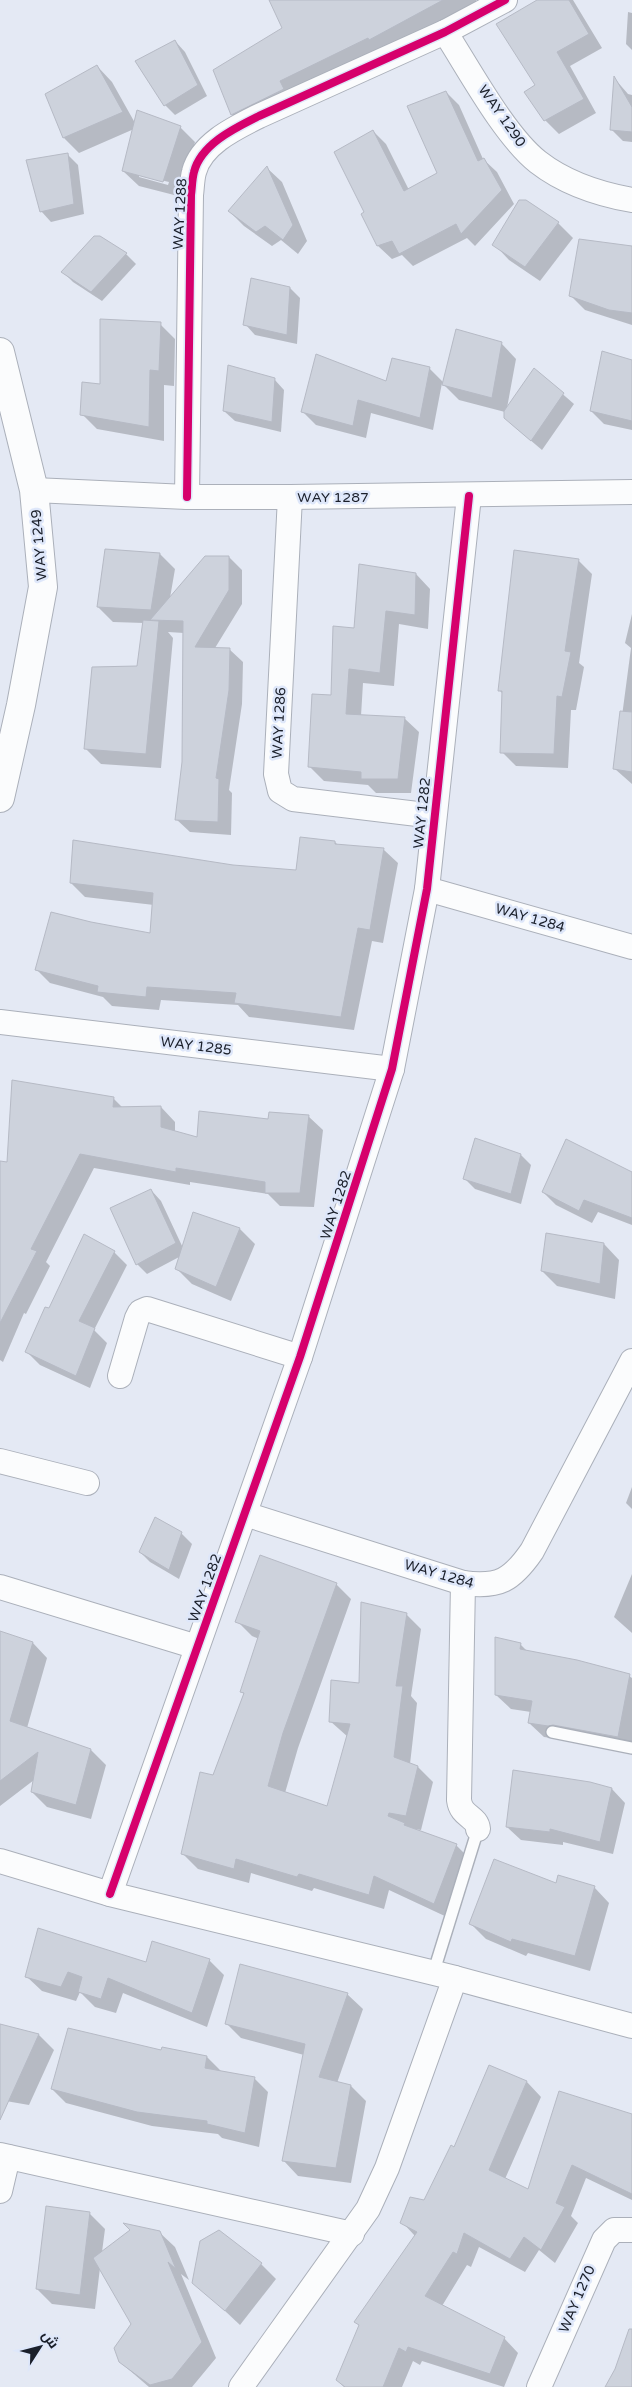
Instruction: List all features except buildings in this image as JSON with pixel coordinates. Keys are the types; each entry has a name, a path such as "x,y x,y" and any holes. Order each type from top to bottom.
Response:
{"street":[{"name":"WAY 1288","path":"187,497 191,196 195,170 207,149 232,130 259,116 445,32 505,0"},
{"name":"WAY 1290","path":"445,32 500,116 520,144 537,161 562,178 586,188 632,200"},
{"name":"WAY 1249","path":"0,352 34,490 42,587 22,705 0,798"},
{"name":"WAY 1287","path":"34,490 187,497 469,496 632,492"},
{"name":"WAY 1282","path":"110,1894 300,1357 392,1069 427,889 469,496"},
{"name":"WAY 1286","path":"290,497 276,774 280,791 293,799 434,816"},
{"name":"WAY 1284","path":"427,889 632,947"},
{"name":"WAY 1285","path":"0,1022 392,1069"},
{"path":"120,1376 137,1318 140,1312 147,1309 300,1357"},
{"name":"WAY 1284","path":"245,1514 463,1583 481,1585 499,1583 519,1570 532,1551 632,1362"},
{"path":"0,1461 87,1483"},
{"path":"463,1583 459,1800 462,1811 475,1821 478,1829"},
{"path":"0,1586 196,1647"},
{"path":"0,1861 110,1894 444,1976 632,2026"},
{"path":"241,2387 368,2209 387,2168 444,1976"},
{"path":"0,2191 4,2156 352,2234"},
{"name":"WAY 1270","path":"539,2387 604,2240 614,2230 632,2230"}],"lane":[{"path":"552,1732 632,1748"},
{"path":"444,1976 478,1829"}],"cycle path":[{"path":"187,497 191,195 193,175 198,162 211,145 240,126 445,32 505,0"},
{"path":"110,1894 300,1357 392,1069 427,889 469,496"}]}
